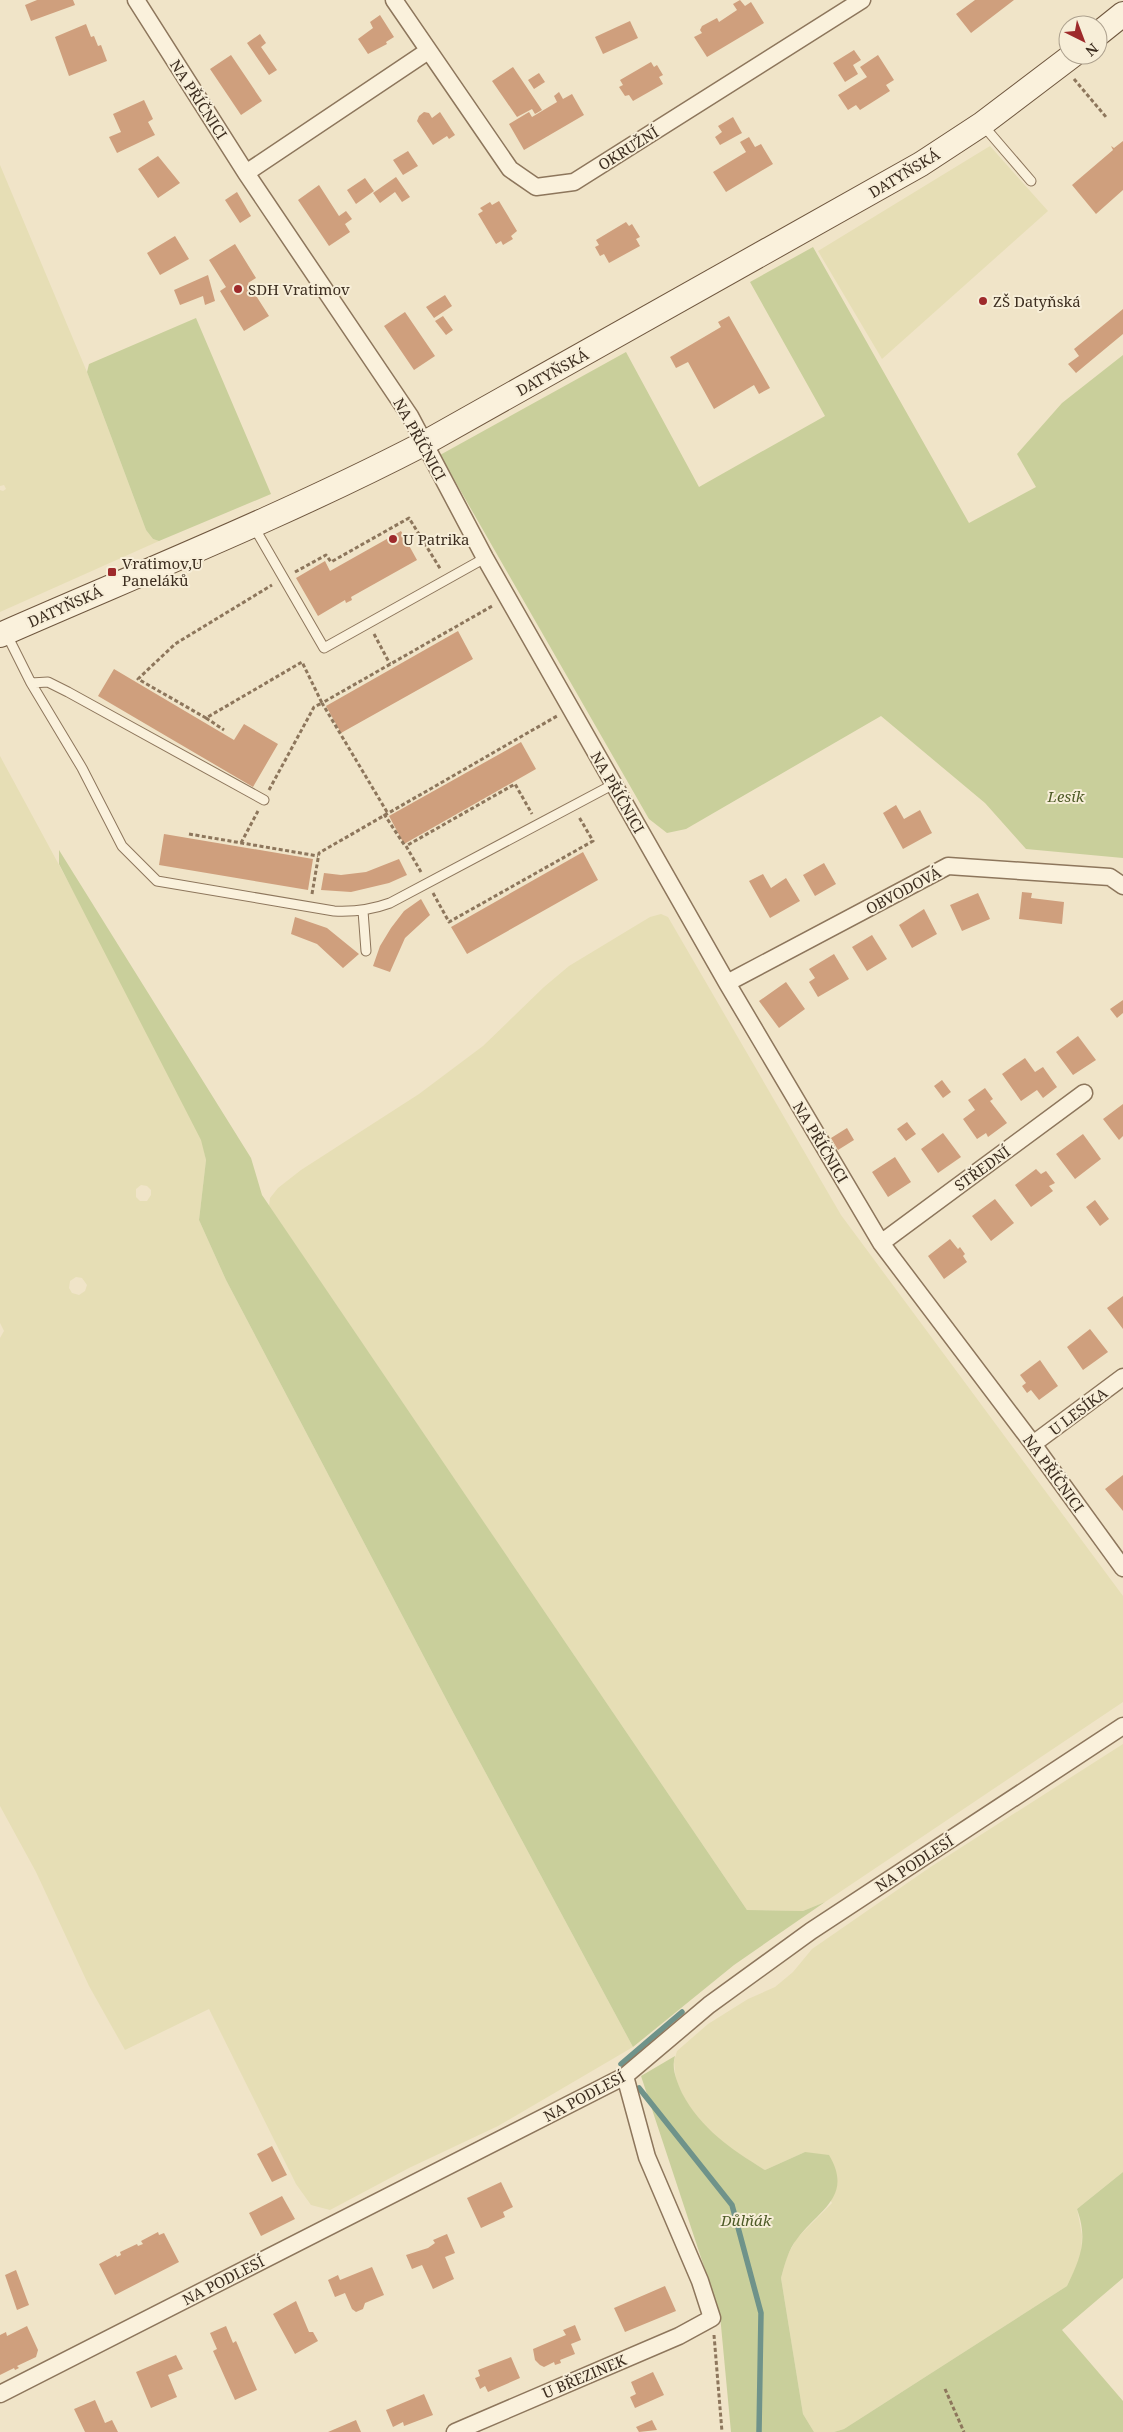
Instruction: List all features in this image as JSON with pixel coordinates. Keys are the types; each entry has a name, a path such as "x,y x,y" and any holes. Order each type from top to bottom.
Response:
{"main road":[{"path":"1108,26 1123,14"},
{"name":"DATYŇSKÁ","path":"3,634 253,524 423,444 913,169 982,124 1060,65"}],"street":[{"name":"NA PŘÍČNICI","path":"136,0 246,172 410,416 423,444 507,598 727,983 881,1243 1033,1444 1123,1568"},
{"name":"OKRUŽNÍ","path":"394,0 510,169 536,187 574,182 862,0"},
{"path":"246,172 428,51"},
{"name":"OBVODOVÁ","path":"727,983 948,866 1110,877 1123,886"},
{"name":"STŘEDNÍ","path":"881,1243 1084,1093"},
{"name":"U LESÍKA","path":"1033,1444 1123,1377"},
{"name":"NA PODLESÍ","path":"0,2394 625,2076 709,2006 811,1931 1123,1726"},
{"path":"625,2076 647,2157 700,2281 712,2318"},
{"name":"U BŘEZINEK","path":"455,2432 679,2336 712,2318"}],"lane":[{"path":"982,124 1031,181"},
{"path":"253,524 324,648 485,558"},
{"path":"3,634 82,768 122,846 157,881 334,910 363,911 390,903 614,784"},
{"path":"31,683 48,682 68,692 264,800"},
{"path":"363,911 366,951"}],"path":[{"path":"1077,65 1070,73 1106,117"},
{"path":"224,730 138,679 175,644 283,578 326,555 331,562 409,518 446,579"},
{"path":"241,843 314,708 507,598"},
{"path":"368,623 390,664"},
{"path":"206,718 302,662 322,703 449,922 593,841 572,806"},
{"path":"310,906 319,852 571,708"},
{"path":"406,846 515,784 538,824"},
{"path":"189,834 318,856"},
{"path":"712,2318 722,2432"},
{"path":"945,2389 964,2432"}],"shaded area":[{"path":"990,146 1048,211 882,359 818,251"},
{"path":"0,165 87,372 146,530 153,539 159,541 0,612 0,490 6,489 4,485 0,486"},
{"path":"0,756 97,935 202,1140 206,1160 199,1220 226,1280 454,1714 633,2047 498,2126 409,2168 330,2210 311,2205 296,2184 209,2009 125,2050 89,1986 36,1872 0,1806 0,1338 4,1331 0,1323","holes":["141,1185 147,1186 151,1190 151,1195 147,1201 140,1201 136,1197 136,1189","76,1277 82,1278 87,1285 85,1291 79,1295 72,1293 69,1288 70,1281"]},
{"path":"661,914 668,917 841,1215 1123,1596 1123,1702 825,1902 803,1911 747,1910 269,1206 270,1198 278,1188 301,1170 419,1094 483,1046 544,987 569,966 650,917"},
{"path":"1123,1744 1123,2172 1077,2209 1082,2235 1081,2257 1067,2286 844,2429 834,2432 814,2432 803,2414 781,2278 787,2256 797,2238 832,2203 805,2152 765,2170 712,2134 690,2109 676,2082 674,2061 677,2051 708,2024 748,1999 775,1987 793,1972 812,1949 929,1868"}],"green space":[{"name":"Lesík","path":"813,247 969,523 1036,487 1017,454 1062,403 1123,355 1123,858 1026,849 985,803 881,716 686,829 667,833 649,819 440,455 626,352 699,487 825,416 750,282"},
{"path":"196,318 271,494 159,541 153,539 146,530 87,372 89,364"},
{"path":"59,850 251,1158 262,1195 747,1910 803,1911 825,1902 734,1965 633,2047 454,1714 226,1280 199,1220 206,1160 201,1140 59,864"},
{"name":"Důlňák","path":"675,2056 675,2075 682,2093 690,2106 708,2128 740,2154 765,2170 805,2152 829,2155 836,2169 838,2182 830,2202 794,2243 787,2257 781,2278 803,2414 814,2432 731,2432 720,2315 641,2076"},
{"path":"1123,2172 1123,2278 1062,2330 1123,2401 1123,2432 834,2432 844,2429 1067,2286 1076,2266 1081,2248 1082,2230 1077,2209"}],"building":[{"path":"37,0 73,0 75,5 31,21 25,5"},
{"path":"740,0 745,6 751,2 764,23 707,57 694,37 702,33 700,30 702,26 717,18 719,22 737,10 733,4"},
{"path":"975,0 1014,0 971,33 956,14"},
{"path":"380,15 394,37 386,42 387,44 368,54 358,39 373,28 370,22"},
{"path":"630,21 638,38 603,54 595,37"},
{"path":"86,24 91,37 94,36 98,46 101,45 107,61 69,76 55,37"},
{"path":"260,34 266,43 261,47 277,70 269,75 247,43"},
{"path":"854,50 861,60 853,65 858,74 845,82 833,63"},
{"path":"231,55 262,101 241,115 210,69"},
{"path":"878,55 894,80 886,85 890,91 860,110 856,105 848,110 838,95 867,77 860,67"},
{"path":"651,62 654,67 657,65 663,75 659,77 663,84 633,101 629,95 625,96 619,87 623,85 620,80"},
{"path":"513,67 542,110 535,114 532,109 517,117 492,81"},
{"path":"539,73 545,82 534,89 528,80"},
{"path":"559,92 563,99 572,94 584,115 524,150 509,124 529,112 532,117 557,102 554,96"},
{"path":"144,100 153,119 148,122 155,135 117,153 109,137 121,132 113,114"},
{"path":"424,112 429,113 432,118 440,112 455,135 449,139 447,136 433,145 417,121"},
{"path":"733,117 742,133 720,145 715,137 722,132 718,126"},
{"path":"749,137 755,147 761,144 773,164 726,192 713,172 746,152 740,142"},
{"path":"1123,141 1123,190 1096,214 1072,185 1113,150 1111,146 1114,148"},
{"path":"408,151 418,166 403,175 393,160"},
{"path":"158,156 180,183 158,198 138,169"},
{"path":"396,177 410,197 402,202 395,192 380,203 373,193"},
{"path":"365,178 374,191 356,204 347,190"},
{"path":"319,185 339,216 346,211 352,219 345,224 350,232 329,246 298,200"},
{"path":"237,192 251,216 240,223 225,200"},
{"path":"499,201 517,231 511,236 513,239 503,245 501,241 496,244 478,214 483,211 480,208 490,202 492,205"},
{"path":"626,222 629,226 632,224 640,237 636,239 640,246 609,263 604,254 600,256 595,247 599,245 596,240"},
{"path":"175,236 189,259 160,275 147,253"},
{"name":"SDH Vratimov","path":"235,244 256,278 248,283 269,316 244,331 220,291 226,287 209,260"},
{"path":"208,275 215,301 205,305 203,296 180,305 174,290"},
{"path":"445,295 452,306 434,318 426,307"},
{"path":"1123,309 1123,334 1076,373 1068,364 1079,356 1074,349"},
{"path":"405,312 435,356 414,370 384,326"},
{"path":"443,316 453,330 446,335 435,321"},
{"path":"729,316 770,388 759,394 754,385 714,409 688,362 676,368 670,357 721,327 718,322"},
{"path":"401,531 417,560 351,597 352,600 346,603 345,600 318,616 296,578 325,561 330,571"},
{"path":"458,631 473,659 341,733 326,706"},
{"path":"114,669 234,740 244,724 278,744 253,787 98,696"},
{"path":"521,742 536,769 404,844 389,816"},
{"path":"896,805 904,819 920,810 932,833 903,849 883,813"},
{"path":"164,834 313,859 308,890 159,865"},
{"path":"583,852 598,880 467,954 451,927"},
{"path":"399,859 407,875 389,883 351,892 321,890 324,873 341,875 366,872"},
{"path":"824,863 836,884 815,896 803,875"},
{"path":"763,874 771,888 786,878 800,901 770,918 749,881"},
{"path":"1022,892 1032,893 1031,898 1064,902 1062,924 1019,919"},
{"path":"978,893 990,919 962,931 950,905"},
{"path":"421,899 430,915 405,938 390,972 373,966 380,946 391,928 404,911"},
{"path":"924,909 937,934 912,948 899,925"},
{"path":"295,917 327,928 359,954 343,968 317,944 291,934"},
{"path":"872,935 887,959 867,971 852,947"},
{"path":"834,954 849,979 818,997 809,982 815,978 809,969"},
{"path":"786,982 805,1009 779,1028 759,1001"},
{"path":"1123,1000 1123,1013 1117,1018 1110,1009"},
{"path":"1078,1036 1096,1060 1073,1075 1056,1052"},
{"path":"1025,1058 1035,1072 1043,1067 1057,1087 1043,1098 1037,1090 1021,1101 1002,1074"},
{"path":"942,1080 951,1092 943,1098 934,1086"},
{"path":"985,1088 993,1099 990,1101 1007,1123 988,1137 986,1133 977,1139 963,1119 975,1110 968,1100"},
{"path":"1123,1104 1123,1136 1119,1140 1103,1119"},
{"path":"907,1122 916,1134 906,1141 897,1129"},
{"path":"847,1128 854,1140 838,1150 831,1138"},
{"path":"943,1133 961,1157 938,1173 921,1149"},
{"path":"1083,1134 1101,1159 1075,1179 1056,1154"},
{"path":"895,1157 911,1182 888,1197 872,1172"},
{"path":"1036,1169 1041,1174 1046,1171 1055,1183 1049,1186 1053,1191 1031,1207 1015,1185"},
{"path":"995,1199 1014,1223 991,1241 972,1216"},
{"path":"1095,1200 1109,1219 1100,1226 1086,1207"},
{"path":"950,1239 958,1249 960,1247 965,1254 963,1256 967,1262 944,1279 928,1256"},
{"path":"1123,1296 1123,1329 1107,1308"},
{"path":"1090,1329 1108,1352 1083,1370 1067,1347"},
{"path":"1040,1360 1058,1386 1039,1400 1031,1390 1027,1393 1022,1386 1026,1383 1020,1375"},
{"path":"1123,1475 1123,1511 1105,1489"},
{"path":"272,2146 287,2175 272,2182 257,2154"},
{"path":"501,2182 513,2207 503,2212 505,2217 481,2228 467,2198"},
{"path":"282,2196 295,2219 261,2236 249,2213"},
{"path":"158,2232 159,2235 164,2233 179,2262 115,2295 99,2264 116,2255 117,2257 121,2255 120,2252 137,2244 138,2246 143,2244 141,2241"},
{"path":"447,2234 455,2253 445,2257 454,2279 433,2289 422,2265 412,2269 406,2255 428,2248 435,2243 433,2240"},
{"path":"372,2267 384,2295 365,2303 363,2309 356,2312 352,2309 345,2293 335,2297 328,2280 338,2275 340,2280"},
{"path":"16,2270 29,2305 17,2310 5,2275"},
{"path":"665,2286 676,2311 625,2332 614,2308"},
{"path":"296,2301 309,2332 313,2332 318,2341 295,2354 273,2314"},
{"path":"575,2325 581,2340 571,2344 575,2354 560,2360 561,2363 555,2365 554,2362 544,2367 535,2360 533,2349 566,2335 563,2330"},
{"path":"27,2326 38,2350 36,2357 17,2366 19,2368 15,2370 14,2368 0,2375 0,2335 6,2332 7,2336"},
{"path":"226,2326 233,2343 236,2341 257,2390 235,2400 213,2351 217,2349 210,2333"},
{"path":"176,2355 183,2369 168,2375 177,2397 151,2408 136,2372"},
{"path":"511,2357 520,2378 488,2392 485,2386 480,2389 475,2378 480,2376 478,2370"},
{"path":"653,2372 664,2395 635,2408 630,2397 636,2394 631,2382"},
{"path":"424,2394 433,2415 404,2426 403,2422 393,2427 386,2410"},
{"path":"95,2400 105,2423 112,2420 118,2432 85,2432 74,2409"},
{"path":"356,2420 361,2432 328,2432"},
{"path":"652,2420 657,2430 639,2432 636,2427"}],"waterway":[{"path":"621,2064 682,2012"},
{"path":"639,2088 732,2205 761,2313 759,2432"}],"place":[{"name":"SDH Vratimov","path":"238,289"},
{"name":"ZŠ Datyňská","path":"983,301"},
{"name":"U Patrika","path":"393,539"},
{"name":"Vratimov,U Paneláků","path":"112,572"}]}
